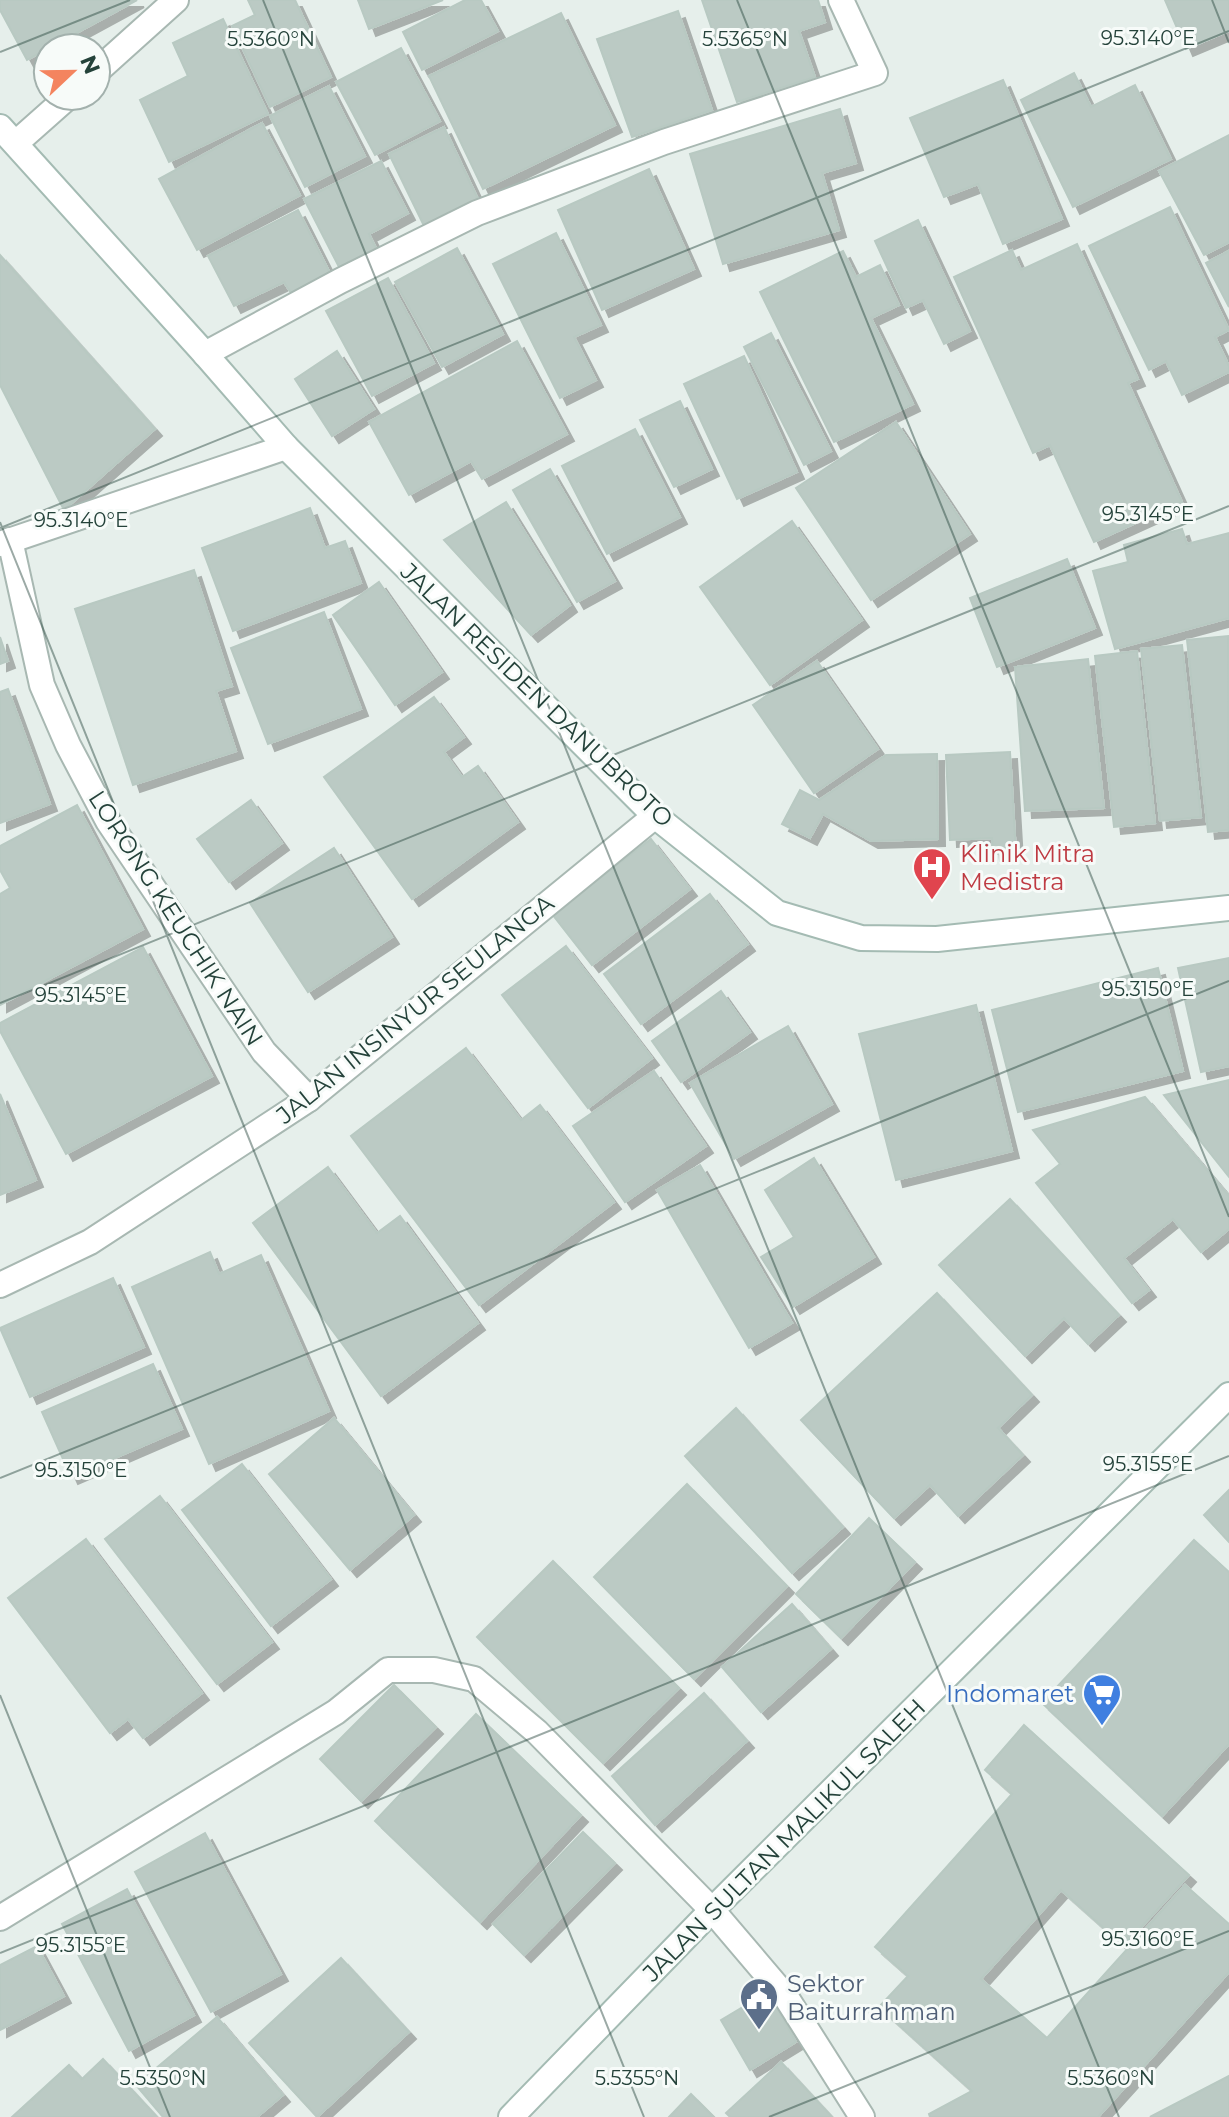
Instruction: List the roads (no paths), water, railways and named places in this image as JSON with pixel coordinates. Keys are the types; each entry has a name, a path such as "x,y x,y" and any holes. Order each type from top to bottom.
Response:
{"street":[{"path":"112,58 176,0"},
{"path":"205,354 340,281 477,213 664,142 875,73 841,0"},
{"path":"8,135 44,112"},
{"name":"JALAN RESIDEN DANUBROTO","path":"8,135 286,447 655,816 777,913 861,938 937,939 1229,908"},
{"path":"5,542 286,447"},
{"name":"LORONG KEUCHIK NAIN","path":"5,542 42,685 68,745 108,821 264,1052 309,1099"},
{"name":"JALAN INSINYUR SEULANGA","path":"0,1285 90,1242 309,1099 655,816"},
{"name":"JALAN SULTAN MALIKUL SALEH","path":"511,2117 712,1910 1229,1395"},
{"path":"0,1918 336,1712 388,1670 434,1670 474,1679 537,1732 712,1910 786,1997 862,2117"}],"place":[{"name":"Klinik Mitra Medistra","path":"932,901"},
{"name":"Indomaret","path":"1102,1727"},
{"name":"Sektor Baiturrahman","path":"759,2031"}]}
